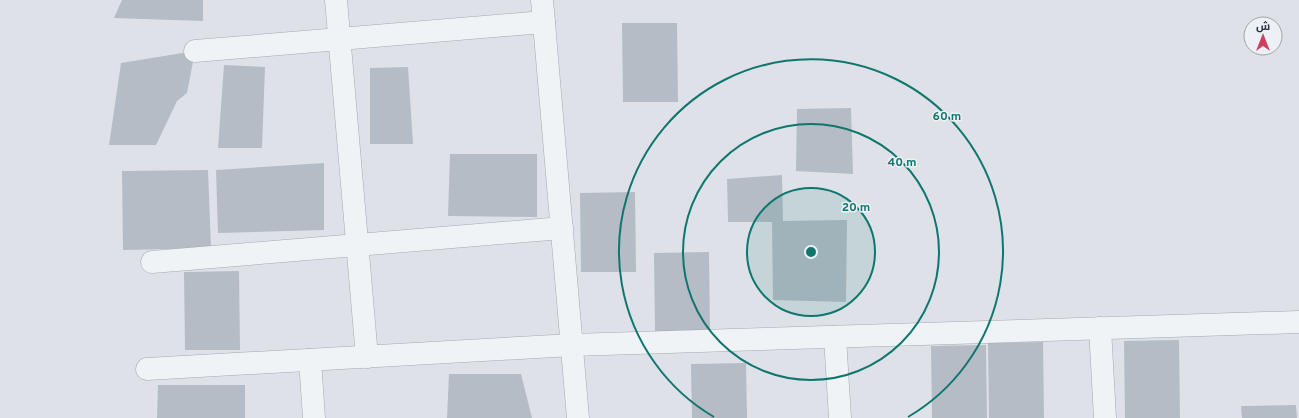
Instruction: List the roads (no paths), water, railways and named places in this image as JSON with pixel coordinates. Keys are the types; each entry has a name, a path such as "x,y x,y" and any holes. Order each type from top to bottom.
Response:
{"street":[{"path":"336,0 367,356"},
{"path":"542,0 578,418"},
{"path":"195,51 544,22"},
{"path":"152,262 562,228"},
{"path":"147,369 572,345 1299,322"},
{"path":"1100,328 1105,418"},
{"path":"835,337 840,418"},
{"path":"310,360 314,418"}]}
